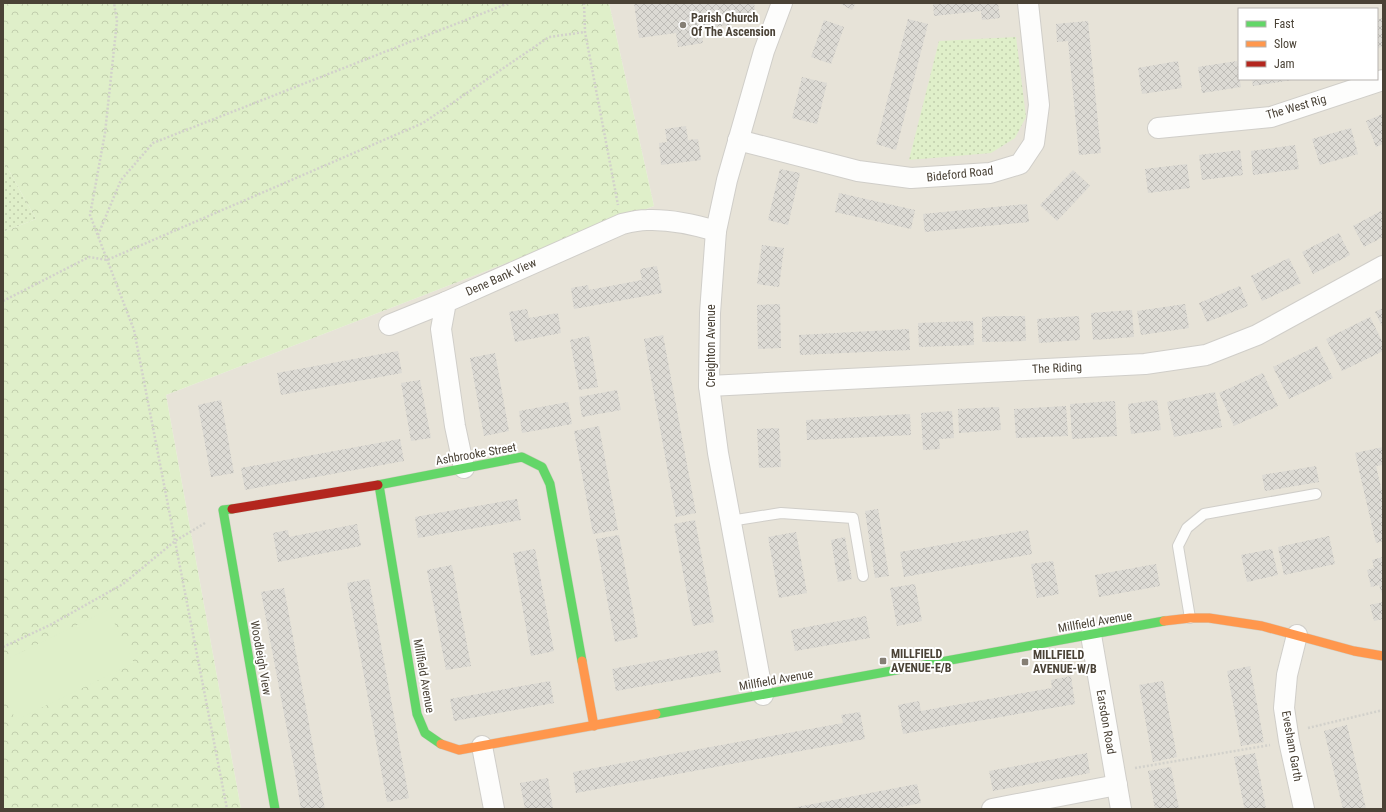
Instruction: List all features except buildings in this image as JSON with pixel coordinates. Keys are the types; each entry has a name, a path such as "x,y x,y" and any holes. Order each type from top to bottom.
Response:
{"street":[{"name":"Creighton Avenue","path":"763,695 718,453 709,386 710,313 716,231 727,180 764,52 782,3"},
{"name":"Bideford Road","path":"738,140 858,171 911,178 990,173 1020,164 1034,144 1039,105 1028,3"},
{"name":"The West Rig","path":"1158,128 1271,116 1383,80"},
{"name":"Dene Bank View","path":"389,325 446,302 622,224 646,220 669,220 696,225 716,231"},
{"name":"The Riding","path":"709,386 1145,364 1206,355 1257,335 1383,266"},
{"path":"446,302 441,329 455,426 464,468"},
{"name":"Ashbrooke Street","path":"223,510 379,485 522,457 542,467 550,484 594,726"},
{"name":"Millfield Avenue","path":"379,485 417,714 425,733 440,744 459,750 1190,618 1210,618 1262,626 1354,652 1383,656"},
{"name":"Woodleigh View","path":"223,510 275,809"},
{"name":"Earsdon Road","path":"1091,635 1121,809"},
{"name":"Evesham Garth","path":"1297,635 1287,675 1284,708 1289,741 1304,809"},
{"path":"482,746 494,809"},
{"path":"992,809 1116,778"}],"lane":[{"path":"1190,618 1178,546 1187,528 1204,514 1316,494"},
{"path":"730,521 782,513 853,518 863,576"}],"path":[{"path":"114,3 118,21 106,133 90,215 134,330 227,809"},
{"path":"98,235 121,180 153,143 509,3"},
{"path":"584,3 584,32 622,224"},
{"path":"3,301 89,257 107,260 423,123 548,37 584,32"},
{"path":"3,647 50,625 123,584 175,541 199,528 223,510"},
{"path":"1116,778 1289,741 1303,729 1383,710"}],"shaded area":[{"path":"609,3 1383,3 1383,809 241,809 166,395 654,206"}],"green space":[{"path":"3,3 609,3 654,206 166,395 241,809 3,809 3,232 36,219 3,160"},
{"path":"1016,37 1026,117 1015,138 991,153 909,160 939,41"},
{"path":"3,160 36,219 3,232"},
{"path":"108,610 134,663 16,720 3,694 3,661"}],"traffic: fast":[{"path":"378,485 522,457 542,467 550,484 582,661"},
{"path":"379,485 417,714 425,733 441,744"},
{"path":"232,509 223,510 275,809"},
{"path":"656,714 1164,621"}],"traffic: slow":[{"path":"1164,621 1190,618 1209,618 1262,626 1354,651 1383,656"},
{"path":"582,661 594,726"},
{"path":"441,744 459,750 656,714"}],"traffic: jam":[{"path":"232,509 378,485"}],"place":[{"name":"Parish Church Of The Ascension","path":"683,25"},
{"name":"MILLFIELD AVENUE-E/B","path":"883,661"},
{"name":"MILLFIELD AVENUE-W/B","path":"1025,662"}]}
